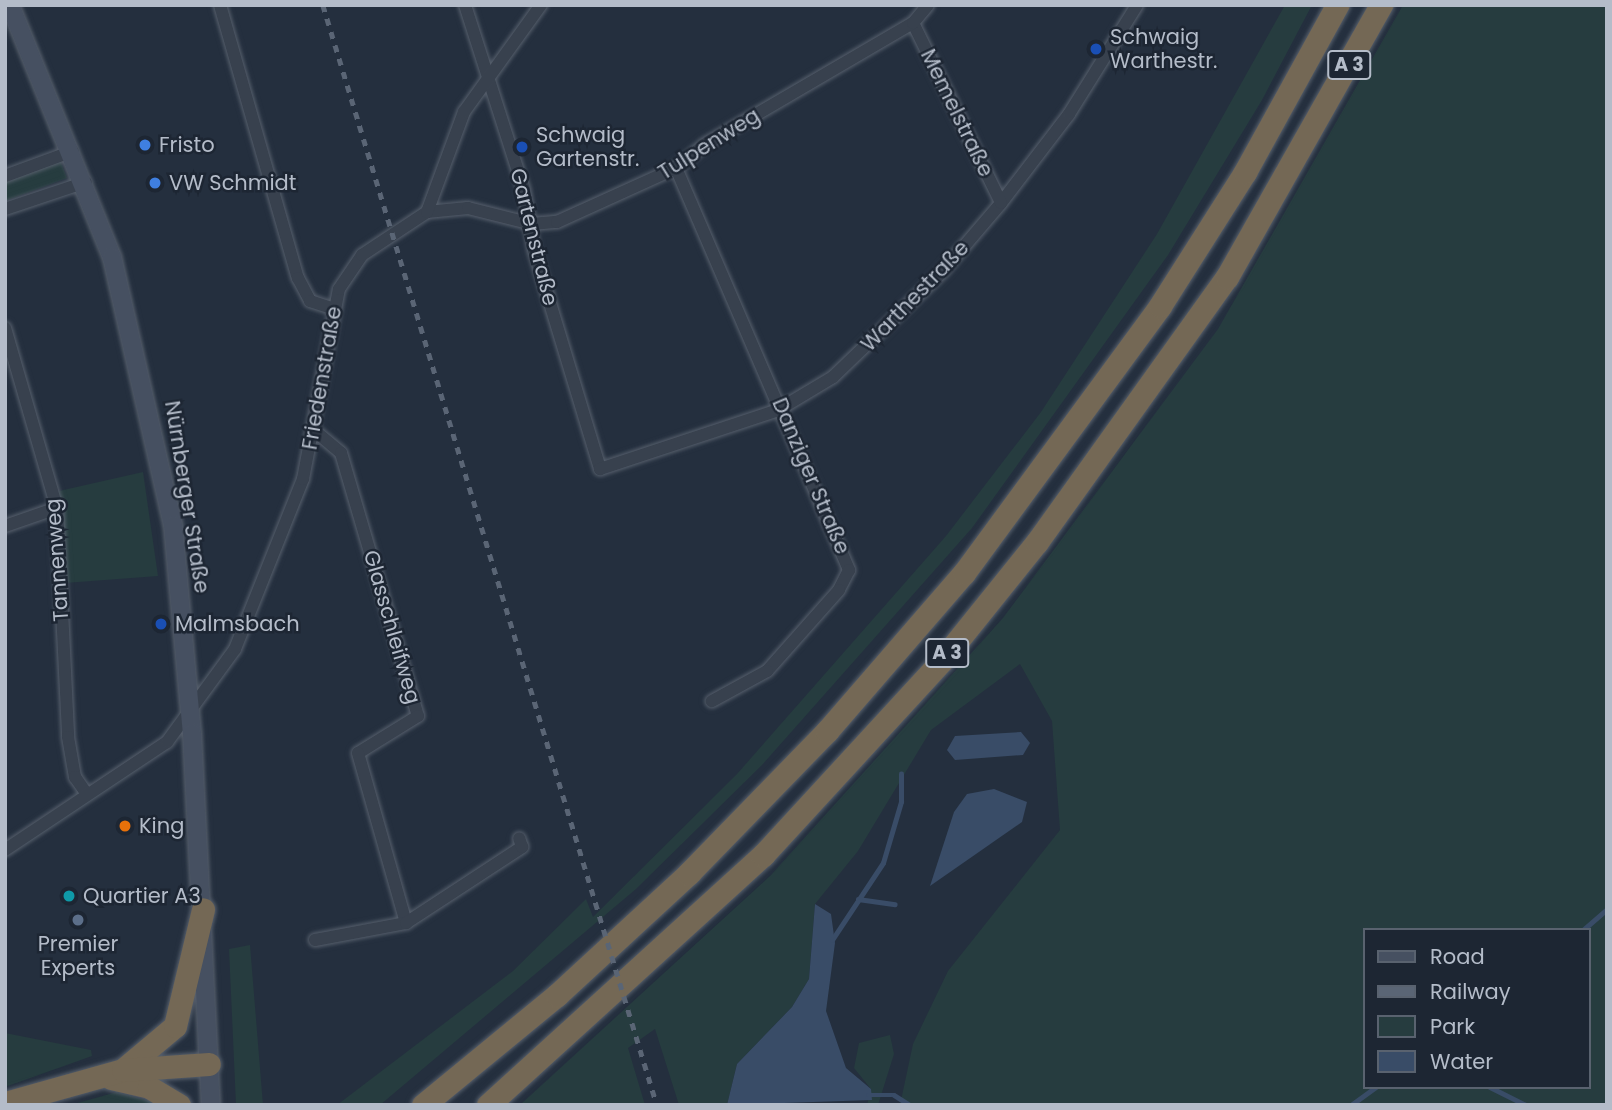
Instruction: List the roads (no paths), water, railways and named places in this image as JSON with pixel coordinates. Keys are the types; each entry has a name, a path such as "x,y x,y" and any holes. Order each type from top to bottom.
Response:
{"highway":[{"name":"A 3","path":"423,1105 557,995 689,873 827,731 964,573 1160,306 1245,172 1337,5"},
{"name":"A 3","path":"488,1105 763,855 942,660 1045,531 1227,277 1381,5"},
{"path":"122,1070 175,1026 203,909"},
{"path":"5,1103 122,1070 209,1064"},
{"path":"98,1076 149,1087 179,1105"}],"main road":[{"name":"Nürnberger Straße","path":"10,5 86,182 145,385 170,512 190,712 203,909 211,1105"}],"street":[{"path":"220,5 298,278 310,301 332,308"},
{"name":"Gartenstraße","path":"465,5 489,78 600,469"},
{"path":"427,212 450,139 541,5"},
{"name":"Tulpenweg","path":"427,212 468,208 531,224 557,222 676,168 704,145 913,23 928,5"},
{"name":"Warthestraße","path":"600,469 778,411 833,377 874,339 1001,203 1069,114 1137,5"},
{"name":"Memelstraße","path":"913,23 1001,203"},
{"path":"5,176 74,151"},
{"name":"Danziger Straße","path":"676,168 778,411 849,570 767,671 712,701"},
{"path":"5,209 86,182"},
{"name":"Friedenstraße","path":"5,850 167,742 235,649 292,514 315,431 332,308 362,254 427,212"},
{"name":"Tannenweg","path":"5,328 12,363 57,508 68,737 75,776 87,794"},
{"name":"Glasschleifweg","path":"315,431 341,453 418,716 358,753 406,923"},
{"path":"5,526 57,508"},
{"path":"315,940 406,923 522,847 519,838"}],"water":[{"path":"1021,732 1030,743 1023,755 955,760 947,750 955,736"},
{"path":"994,789 1027,802 1022,822 930,886 954,812 967,794"},
{"path":"815,904 831,914 835,943 826,1011 846,1068 871,1089 872,1100 727,1105 737,1064 792,1007 809,979"}],"waterway":[{"path":"832,940 883,863 901,802 901,774"},
{"path":"858,899 895,904"},
{"path":"1585,928 1607,909"},
{"path":"1351,1105 1373,1089"},
{"path":"1494,1089 1526,1105"},
{"path":"868,1095 894,1095 910,1105"}],"railway":[{"path":"323,5 657,1105"}],"place":[{"name":"Schwaig Warthestr.","path":"1096,49"},
{"name":"Fristo","path":"145,145"},
{"name":"Schwaig Gartenstr.","path":"522,147"},
{"name":"VW Schmidt","path":"155,183"},
{"name":"Malmsbach","path":"161,624"},
{"name":"King","path":"125,826"},
{"name":"Quartier A3","path":"69,896"},
{"name":"Premier Experts","path":"78,920"}]}
